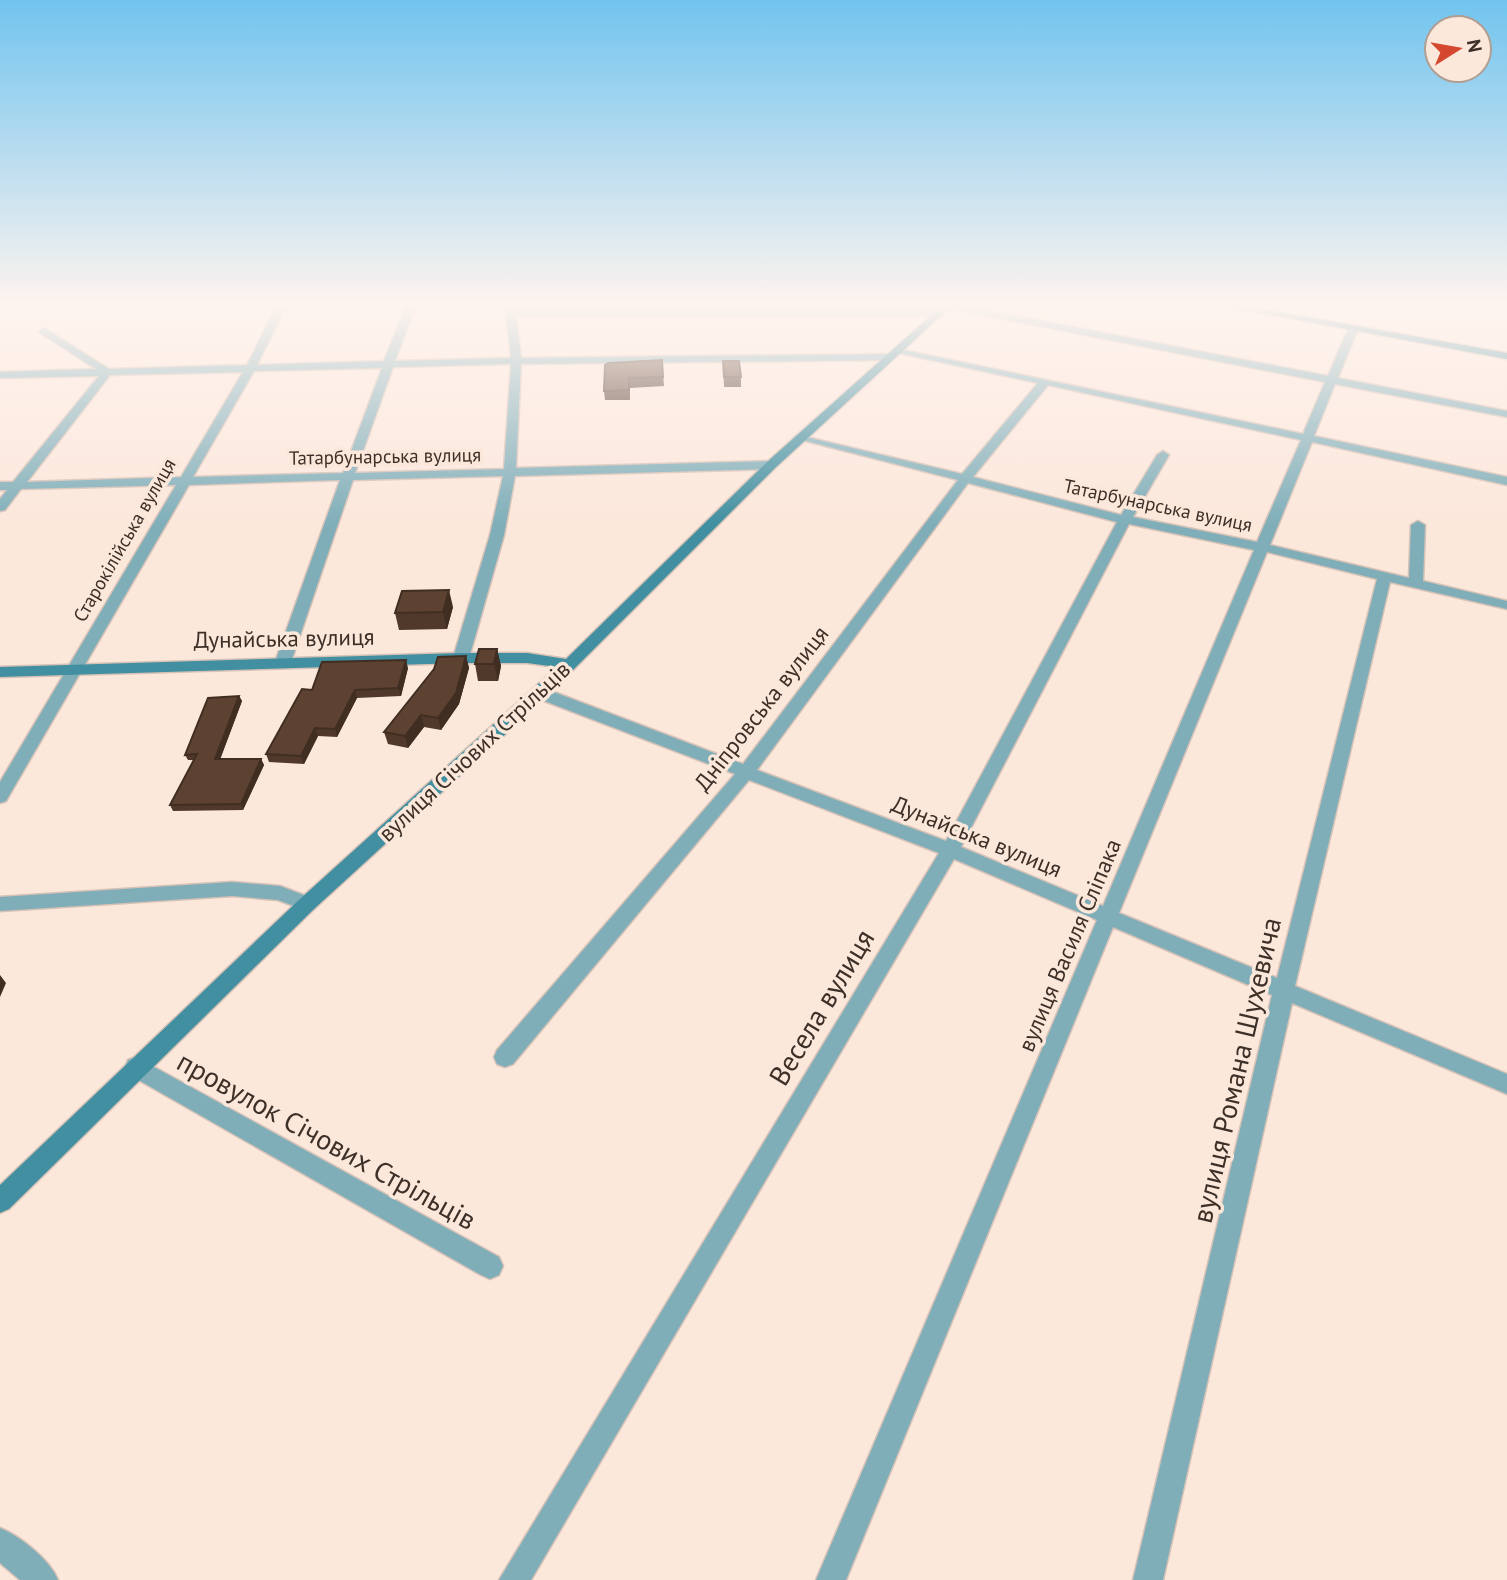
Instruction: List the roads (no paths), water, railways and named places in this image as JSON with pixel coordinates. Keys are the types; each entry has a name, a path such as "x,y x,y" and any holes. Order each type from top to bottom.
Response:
{"main road":[{"name":"вулиця Січових Стрільців","path":"0,1201 307,904 540,693 771,465 869,377"},
{"name":"Дунайська вулиця","path":"0,672 461,658 527,659 569,664"}],"street":[{"path":"0,508 103,377"},
{"name":"Старокілійська вулиця","path":"0,797 245,377"},
{"path":"283,662 384,377"},
{"path":"461,658 497,535 510,472 515,377"},
{"path":"1022,377 1507,481"},
{"path":"1308,377 1507,414"},
{"name":"вулиця Василя Сліпака","path":"831,1580 1332,377"},
{"name":"Дніпровська вулиця","path":"505,1057 746,772 965,480 1046,381"},
{"name":"Татарбунарська вулиця","path":"802,437 1127,520 1261,547 1507,605"},
{"name":"Весела вулиця","path":"514,1580 950,850 1137,497 1163,455"},
{"name":"Татарбунарська вулиця","path":"0,486 771,465"},
{"path":"1416,582 1418,525"},
{"name":"вулиця Романа Шухевича","path":"1148,1580 1284,990 1385,575"},
{"name":"Дунайська вулиця","path":"540,693 950,850 1507,1084"},
{"path":"0,904 232,889 280,893 307,904"},
{"name":"провулок Січових Стрільців","path":"136,1067 490,1266"},
{"path":"0,1543 43,1580"}]}
